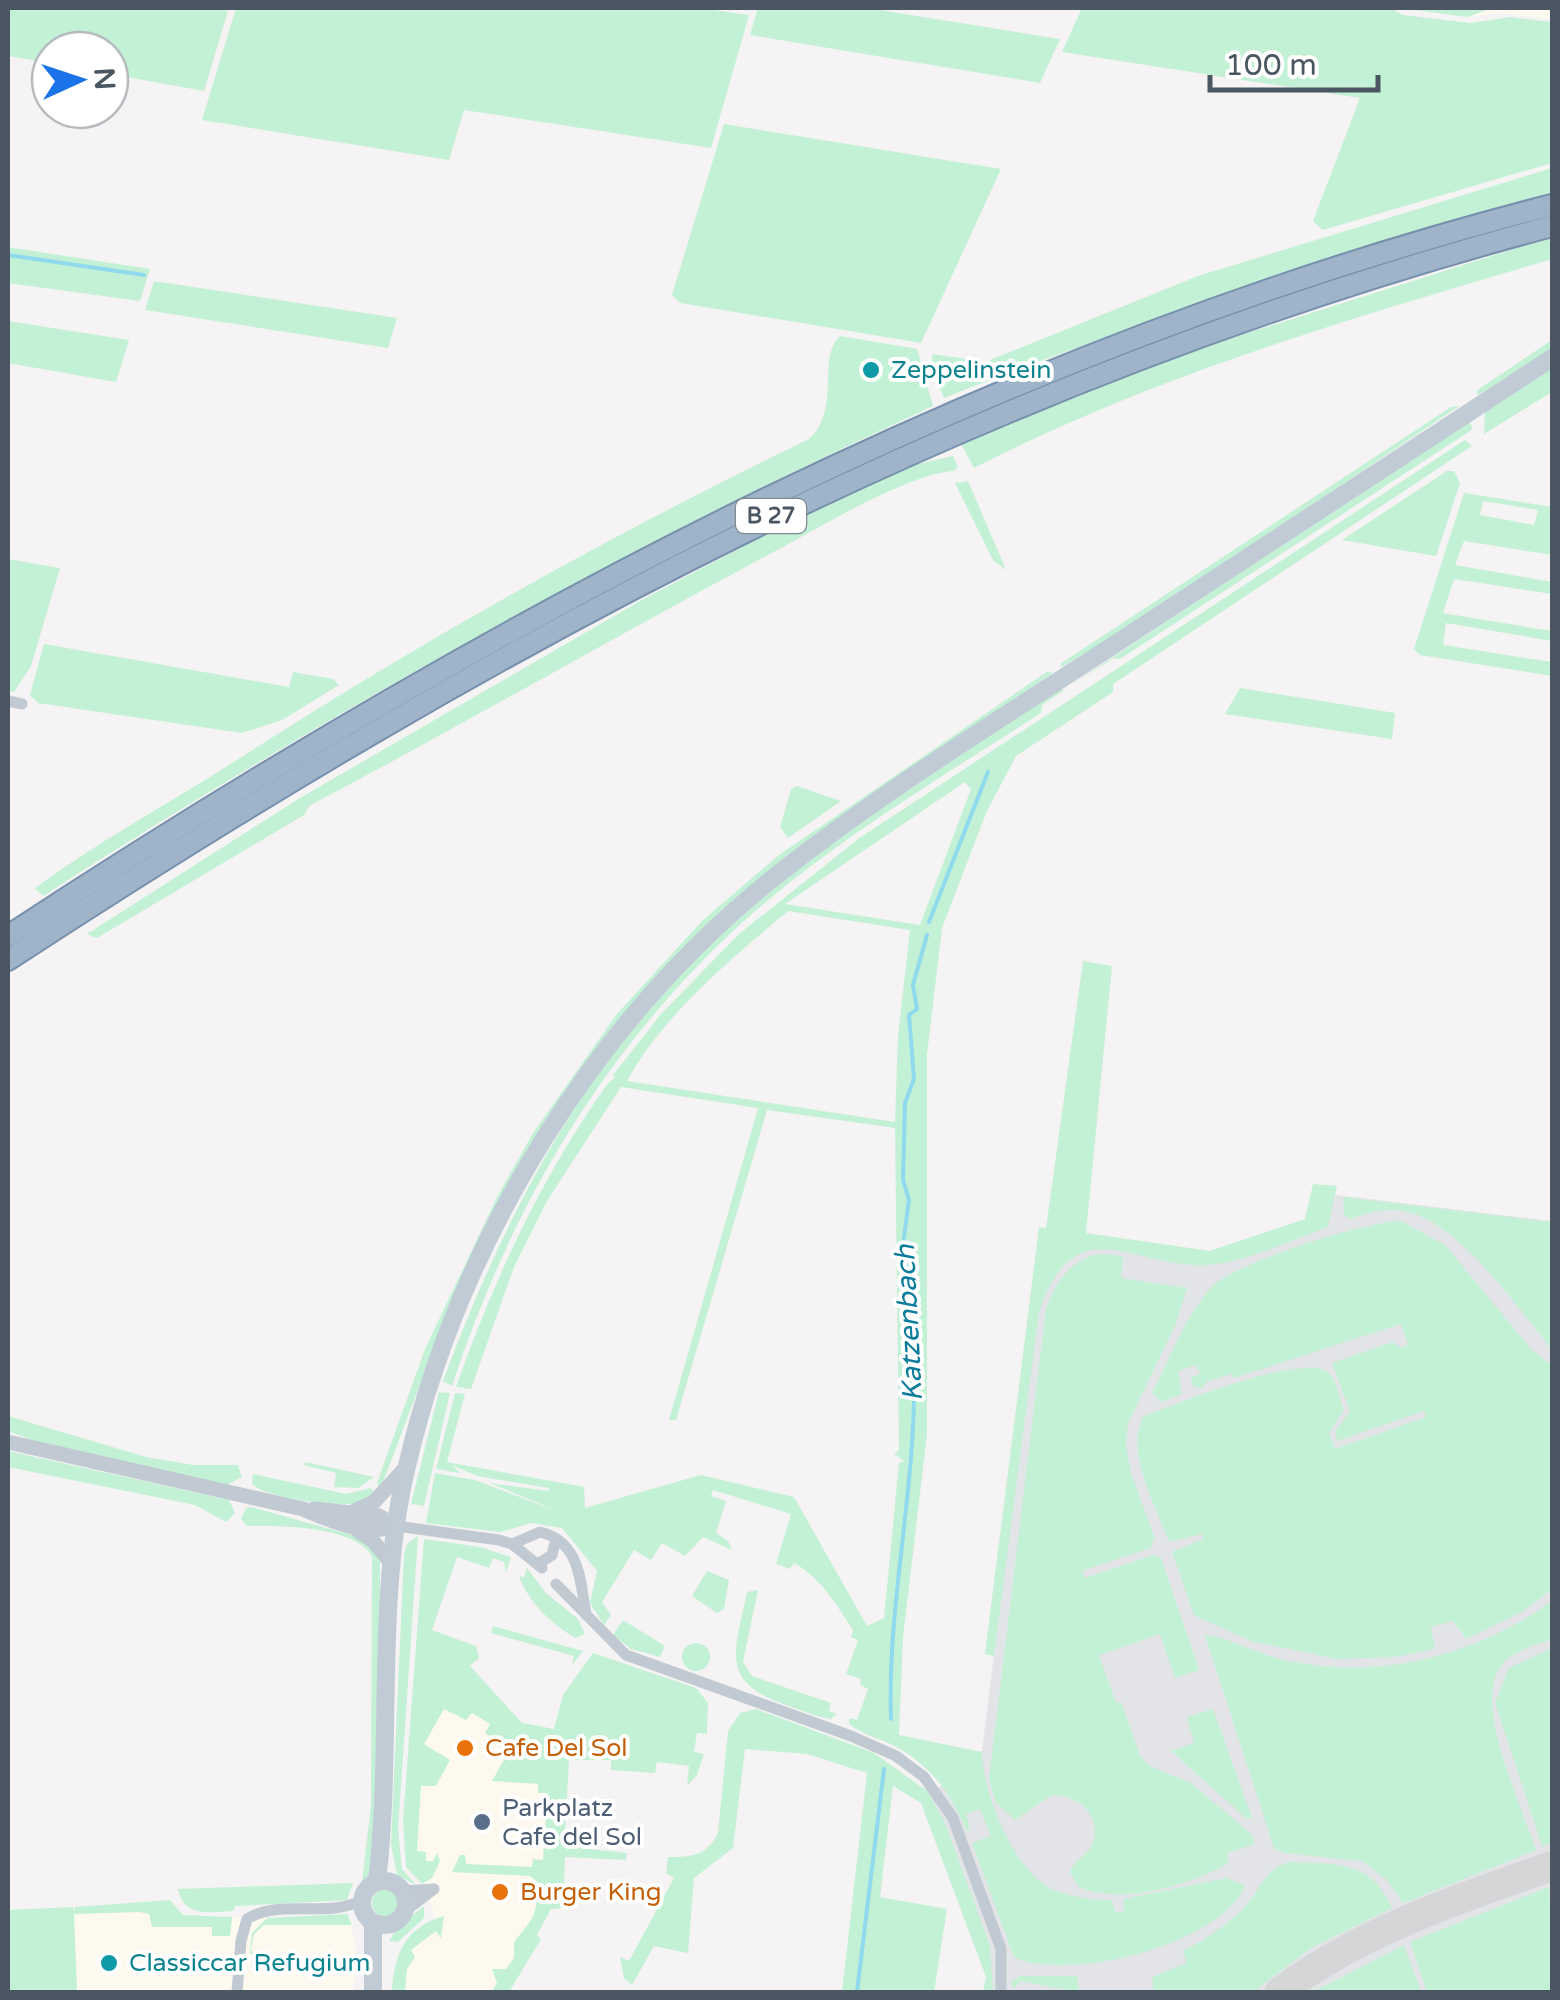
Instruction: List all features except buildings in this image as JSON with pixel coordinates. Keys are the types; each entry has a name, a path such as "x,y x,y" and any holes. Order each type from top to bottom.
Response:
{"highway":[{"name":"B 27","path":"8,936 196,816 430,677 620,572 834,464 958,409 1186,319 1362,260 1552,205"},
{"name":"B 27","path":"8,960 212,829 415,708 643,582 854,477 1175,344 1352,284 1552,226"}],"main road":[{"path":"381,1924 404,1911 390,1885 384,1832 393,1565 407,1466 459,1311 536,1155 614,1038 733,914 784,868 1046,688 1552,358"},
{"path":"381,1924 366,1915 362,1900 390,1885"},
{"path":"373,1992 381,1924"}],"street":[{"path":"8,701 22,704"},
{"path":"8,1442 352,1519 379,1516 396,1526 512,1544 540,1566 552,1554 556,1538"},
{"path":"352,1519 374,1502 407,1466"},
{"path":"352,1519 393,1565"},
{"path":"512,1544 540,1532 556,1538 580,1566 586,1614"},
{"path":"556,1584 610,1642 635,1659 851,1736 896,1756 924,1777 952,1818 1001,1949 1001,1992"},
{"path":"390,1885 434,1889 404,1911"},
{"path":"237,1992 248,1919 266,1910 340,1908 362,1900"}],"shaded area":[{"path":"1407,8 1552,8 1552,19 1499,13 1468,17"},
{"path":"1319,1193 1552,1221 1552,1992 985,1992 988,1976 922,1802 982,1751 1045,1244 1055,1235 1207,1260 1315,1222"},
{"path":"421,1640 554,1782 550,1898 496,1992 396,1992 399,1959 436,1924 420,1867 409,1857"},
{"path":"168,1906 181,1918 350,1917 356,1951 353,1992 8,1992 8,1913"}],"green space":[{"path":"8,8 228,11 204,91 130,78 130,30 30,30 30,60 8,56"},
{"path":"236,8 699,8 749,15 711,148 464,110 449,160 202,120"},
{"path":"758,8 867,8 1060,39 1040,83 750,35"},
{"path":"1082,8 1391,8 1402,15 1471,23 1510,17 1552,22 1552,163 1323,230 1313,221 1360,98 1062,52"},
{"path":"1400,8 1491,8 1468,17"},
{"path":"724,124 1001,169 921,343 680,303 672,295"},
{"path":"1552,168 1552,192 1246,288 944,398 930,367 933,354 985,362 1198,276"},
{"path":"1552,237 1552,259 1331,326 1186,376 1043,434 974,468 960,442 1197,349"},
{"path":"8,247 150,269 140,301 8,283"},
{"path":"154,281 397,318 388,348 145,310"},
{"path":"8,321 129,340 116,382 8,363"},
{"path":"840,336 917,349 933,406 591,575 368,698 43,896 35,888 110,837 449,630 663,512 809,439 824,413 830,358"},
{"path":"1552,340 1552,349 1478,395 1476,391"},
{"path":"1552,366 1552,392 1484,434 1485,410"},
{"path":"1459,406 1148,615 1062,667 1060,664 1451,407"},
{"path":"1469,421 1473,429 1120,659 1114,658 1071,685"},
{"path":"1465,440 1472,446 1113,684 1113,692 1016,756 987,811 942,928 927,1055 927,1434 903,1637 899,1735 982,1752 988,1788 1002,1828 1024,1864 1051,1889 1112,1900 1115,1913 1124,1911 1124,1899 1227,1878 1245,1886 1230,1907 1206,1925 1141,1953 1070,1965 1038,1964 1014,1957 972,1843 991,1836 980,1809 966,1814 970,1829 966,1830 948,1794 932,1774 900,1749 849,1724 849,1718 857,1720 868,1689 860,1685 861,1679 846,1674 858,1640 851,1637 853,1630 812,1576 794,1563 790,1569 776,1564 791,1514 713,1490 711,1496 726,1501 716,1533 728,1541 732,1550 703,1537 685,1556 662,1543 651,1560 634,1550 602,1602 611,1615 604,1625 590,1603 597,1571 562,1528 531,1523 500,1532 426,1523 435,1473 475,1480 562,1513 490,1483 548,1491 549,1488 477,1476 452,1465 460,1473 436,1469 455,1393 465,1394 447,1462 584,1487 585,1508 701,1475 794,1497 867,1626 884,1618 899,1463 904,1461 894,1454 899,1450 895,1128 767,1110 676,1420 669,1420 758,1108 621,1087 547,1201 514,1267 471,1389 456,1387 522,1229 561,1155 615,1078 613,1075 661,1014 739,934 858,839","holes":["965,782 971,789 920,925 785,904","788,911 910,930 898,1036 895,1122 627,1081 678,1011"]},
{"path":"953,456 958,467 954,471 914,481 843,514 309,806 304,815 97,938 87,934 300,798 640,601 795,519 913,465"},
{"path":"1447,471 1454,471 1460,483 1436,556 1342,540"},
{"path":"968,481 1006,570 993,560 955,483"},
{"path":"1464,493 1552,507 1552,555 1464,541 1455,565 1552,582 1552,594 1454,579 1443,613 1552,631 1552,641 1446,623 1443,645 1552,662 1552,676 1420,655 1414,649","holes":["1483,501 1538,510 1534,525 1480,515"]},
{"path":"8,559 60,568 31,666 14,692 8,691"},
{"path":"44,644 289,687 293,672 333,679 339,685 282,720 242,733 38,703 30,695"},
{"path":"1048,671 1053,673 900,779 622,1020 443,1324 380,1490 377,1483 425,1349 498,1195 533,1133 617,1014 703,920 779,855"},
{"path":"1062,687 1063,691 1042,705 1041,713 894,808 788,884 702,962 654,1015 610,1070 535,1190 476,1318 452,1386 443,1381 471,1309 536,1173 616,1048 664,990 716,936 809,858"},
{"path":"1240,688 1395,713 1392,739 1225,714"},
{"path":"797,786 841,801 788,838 780,827 791,789"},
{"path":"1083,961 1112,966 1086,1233 1210,1251 1305,1219 1313,1184 1337,1186 1328,1227 1254,1255 1209,1265 1182,1264 1110,1250 1089,1251 1070,1259 1054,1279 1039,1312 994,1656 985,1654 1039,1227 1046,1228"},
{"path":"1343,1197 1552,1222 1552,1349 1486,1268 1445,1231 1425,1218 1397,1210 1350,1219 1344,1214"},
{"path":"1401,1221 1445,1245 1531,1349 1552,1366 1552,1589 1522,1612 1466,1639 1453,1621 1431,1627 1435,1649 1394,1657 1337,1659 1251,1641 1194,1615 1172,1552 1203,1539 1202,1534 1169,1542 1144,1479 1137,1445 1139,1429 1144,1416 1211,1391 1297,1368 1318,1368 1335,1382 1344,1410 1329,1433 1335,1449 1426,1417 1424,1411 1337,1441 1335,1431 1350,1412 1332,1363 1393,1342 1400,1348 1408,1345 1401,1324 1234,1378 1231,1374 1207,1381 1202,1388 1194,1387 1190,1378 1200,1374 1196,1365 1178,1371 1182,1394 1161,1402 1152,1393 1195,1309 1213,1286 1227,1276 1303,1244"},
{"path":"1102,1254 1123,1256 1121,1278 1187,1288 1176,1324 1128,1423 1126,1446 1131,1473 1154,1536 1151,1548 1082,1571 1085,1578 1153,1555 1161,1558 1199,1670 1175,1678 1160,1634 1099,1655 1116,1703 1121,1702 1140,1755 1149,1766 1191,1783 1252,1835 1254,1844 1227,1853 1228,1863 1195,1879 1135,1894 1079,1887 1070,1872 1088,1852 1094,1838 1093,1819 1081,1804 1052,1795 1015,1820 996,1803 989,1779 1046,1309 1054,1290 1073,1266"},
{"path":"439,1392 450,1393 424,1506 411,1504"},
{"path":"8,1416 146,1457 193,1465 238,1465 242,1477 227,1485 45,1445 8,1431"},
{"path":"8,1451 229,1500 235,1513 226,1522 195,1505 8,1467"},
{"path":"305,1462 374,1477 358,1488 334,1487 336,1473 304,1465"},
{"path":"253,1474 346,1494 371,1488 376,1494 344,1504 300,1500 259,1489 252,1484"},
{"path":"246,1508 362,1538 380,1560 380,1748 371,1878 361,1890 371,1806 372,1556 349,1538 333,1533 247,1526 241,1519"},
{"path":"418,1536 398,1830 402,1869 416,1885 397,1875 391,1845 404,1553 407,1544"},
{"path":"424,1539 480,1547 511,1557 506,1572 504,1562 493,1558 489,1568 457,1557 432,1630 476,1646 479,1658 470,1666 522,1723 554,1729 563,1695 593,1653 696,1688 708,1703 707,1734 697,1733 694,1752 704,1754 697,1775 687,1786 689,1766 657,1762 655,1773 611,1770 611,1760 569,1760 565,1831 580,1848 627,1853 626,1860 565,1857 563,1908 551,1909 537,1935 541,1939 509,1992 492,1992 497,1983 492,1969 506,1969 514,1958 514,1942 535,1910 536,1881 530,1876 452,1872 460,1855 465,1855 466,1864 532,1867 533,1859 543,1860 547,1793 538,1793 538,1784 492,1781 505,1758 512,1761 517,1752 485,1733 490,1724 472,1713 466,1720 444,1709 424,1744 450,1760 436,1786 421,1786 417,1851 426,1852 426,1861 433,1861 437,1853 440,1861 432,1878 422,1884 406,1867 403,1820"},
{"path":"527,1568 546,1593 578,1619 585,1634 576,1638 542,1612 519,1576 524,1577"},
{"path":"707,1571 729,1580 724,1609 717,1613 692,1596"},
{"path":"758,1590 743,1662 752,1676 831,1703 829,1711 837,1714 831,1719 764,1696 741,1675 736,1662 738,1632 747,1592"},
{"path":"1552,1601 1552,1639 1520,1651 1503,1663 1494,1680 1492,1702 1502,1754 1536,1850 1403,1903 1387,1880 1362,1861 1284,1853 1274,1848 1205,1635 1284,1660 1320,1666 1390,1665 1458,1650 1491,1637"},
{"path":"623,1620 665,1646 660,1657 631,1649 613,1635"},
{"path":"493,1626 583,1651 572,1665 574,1656 491,1633"},
{"path":"696,1643 706,1647 710,1657 706,1667 696,1671 686,1667 682,1657 686,1647"},
{"path":"1552,1648 1552,1843 1542,1846 1495,1703 1509,1668"},
{"path":"756,1709 874,1753 927,1791 945,1823 990,1946 993,1992 983,1992 986,1977 921,1803 893,1786 880,1897 947,1909 934,1992 842,1992 867,1773 807,1754 745,1749 733,1848 694,1878 688,1953 654,1946 632,1985 624,1978 620,1957 629,1961 674,1878 666,1873 668,1857 698,1854 718,1833 728,1731 740,1713"},
{"path":"1213,1709 1252,1818 1247,1819 1171,1751 1194,1743 1187,1717"},
{"path":"1291,1862 1337,1865 1363,1873 1384,1893 1392,1908 1311,1948 1253,1992 1154,1992 1152,1977 1187,1963 1183,1951 1228,1922 1269,1874"},
{"path":"353,1883 347,1900 235,1906 233,1911 216,1912 192,1909 178,1889"},
{"path":"1549,1887 1552,1992 1427,1992 1410,1942"},
{"path":"386,1889 396,1893 400,1903 396,1913 386,1917 376,1913 372,1903 376,1893"},
{"path":"170,1900 183,1915 232,1917 230,1936 212,1936 212,1927 152,1927 149,1914 140,1912 74,1914 77,1992 8,1992 8,1910 73,1907 74,1912 75,1907"},
{"path":"424,1906 424,1918 398,1942 389,1941 397,1928"},
{"path":"347,1914 352,1925 264,1925 254,1934 251,1951 259,1954 250,1954 252,1933 267,1918"},
{"path":"444,1916 441,1938 436,1931 411,1950 415,1957 407,1969 405,1992 392,1992 395,1966 404,1944 420,1927"},
{"path":"1404,1945 1421,1992 1313,1992"},
{"path":"1020,1976 1077,1976 1079,1992 1020,1981 1014,1989 1011,1982"}],"waterway":[{"path":"8,255 144,275"},
{"name":"Katzenbach","path":"929,922 988,772"},
{"name":"Katzenbach","path":"891,1719 893,1633 913,1418 913,1362 907,1314 913,1278 903,1245 909,1200 903,1180 905,1103 914,1079 909,1015 917,1009 913,985 927,935"},
{"name":"Katzenbach","path":"857,1992 884,1769"}],"taxiway":[{"path":"1280,1992 1377,1934 1552,1866"}],"place":[{"name":"Zeppelinstein","path":"871,370"},
{"name":"Cafe Del Sol","path":"465,1748"},
{"name":"Parkplatz Cafe del Sol","path":"482,1822"},
{"name":"Burger King","path":"500,1892"},
{"name":"Classiccar Refugium","path":"109,1963"}]}
